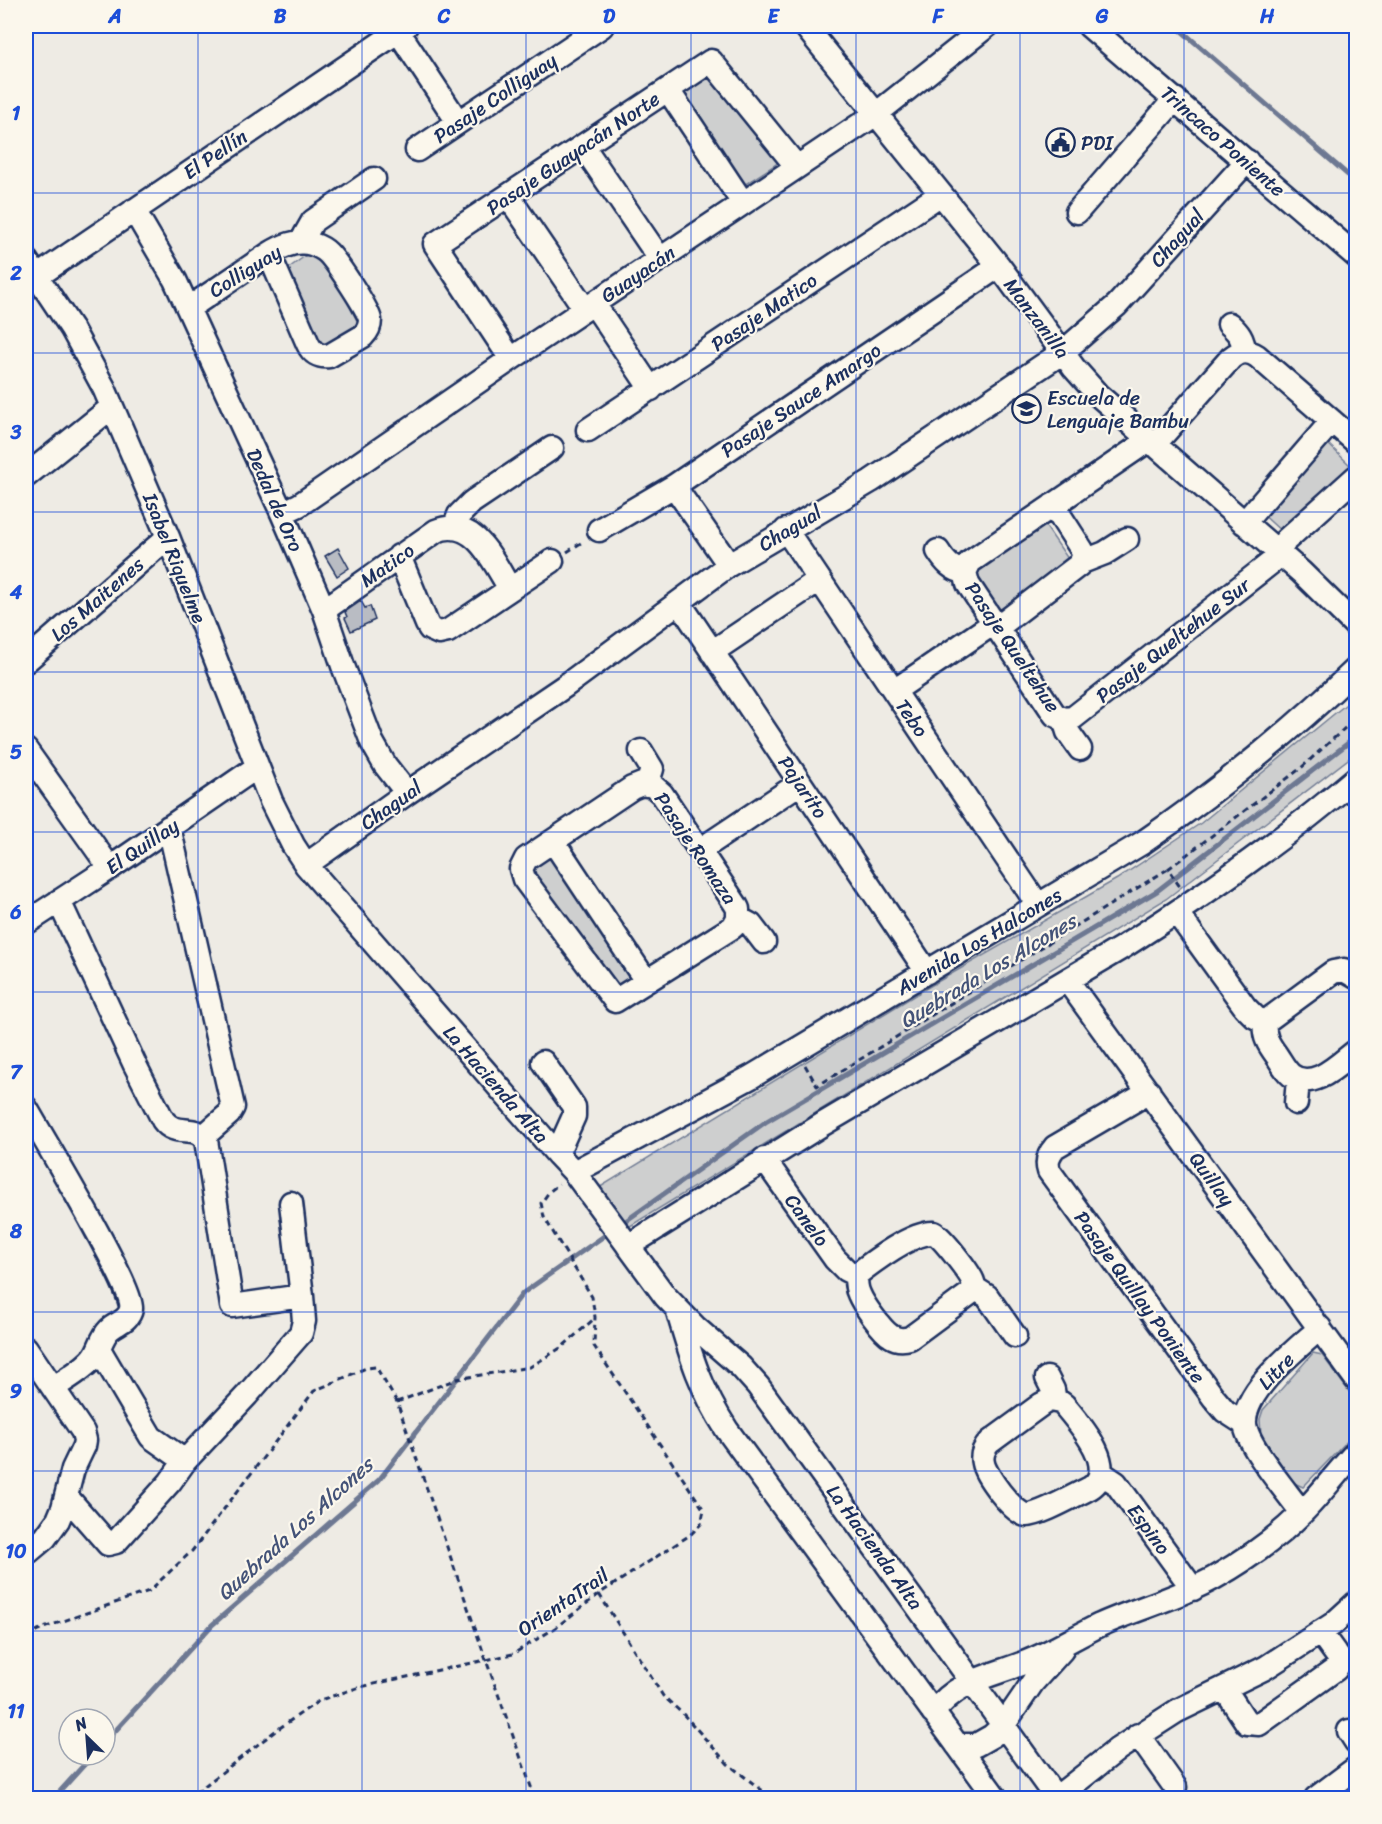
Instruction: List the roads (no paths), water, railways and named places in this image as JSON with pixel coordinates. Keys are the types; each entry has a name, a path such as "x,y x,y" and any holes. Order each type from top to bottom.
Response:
{"street":[{"name":"Pasaje Colliguay","path":"417,150 602,26"},
{"name":"Manzanilla","path":"805,26 999,266 1098,395 1323,592 1356,626"},
{"name":"Guayacán","path":"282,513 299,505 589,306 876,114 987,26"},
{"name":"Trincaco Poniente","path":"1089,26 1356,256"},
{"path":"402,28 458,122"},
{"name":"El Pellín","path":"29,273 134,210 402,28"},
{"name":"Pasaje Guayacán Norte","path":"511,359 435,244 711,61 796,167"},
{"path":"668,90 743,203"},
{"path":"1077,212 1175,99"},
{"path":"583,146 660,259"},
{"name":"Chagual","path":"306,865 407,792 565,686 729,565 871,481 1063,352 1117,305 1247,161"},
{"path":"269,254 310,349 318,355 329,356 363,336 370,320 366,309 330,255 320,246 304,242 308,228 313,221 374,179"},
{"name":"Pasaje Matico","path":"588,430 941,194"},
{"path":"508,196 651,388"},
{"name":"Dedal de Oro","path":"134,210 189,308 282,513 324,610 372,742 385,765 407,792"},
{"name":"Colliguay","path":"189,308 269,254 288,244 304,242"},
{"name":"Pasaje Sauce Amargo","path":"599,530 674,486 999,266"},
{"name":"Isabel Riquelme","path":"29,273 84,349 112,407 168,537 257,767 284,828 306,865"},
{"path":"1229,324 1241,336 1244,352"},
{"path":"965,572 970,562 1053,505 1151,443 1231,358 1244,352 1257,356 1356,442"},
{"path":"26,476 112,407"},
{"path":"1244,523 1332,421"},
{"path":"510,589 474,536 454,528 459,515 472,502 552,448"},
{"name":"Pasaje Queltehue Sur","path":"1064,719 1077,716 1272,562 1286,540 1356,477"},
{"path":"674,486 729,565"},
{"path":"1053,505 1082,550 1082,562"},
{"name":"Matico","path":"324,610 436,531 454,528"},
{"name":"Tebo","path":"786,530 1038,905"},
{"name":"Los Maitenes","path":"26,661 168,537"},
{"path":"894,691 988,627 1006,621 1082,562 1105,553 1127,539"},
{"name":"Pasaje Queltehue","path":"938,552 954,569 965,572 966,580 1055,715 1064,719 1068,732 1080,749"},
{"path":"399,556 427,624 439,633 448,631 552,561"},
{"path":"712,652 819,580"},
{"name":"Pajarito","path":"679,602 927,972"},
{"name":"Avenida Los Halcones","path":"574,1172 796,1051 1142,843 1201,802 1285,734 1356,669"},
{"path":"26,750 110,868"},
{"name":"Pasaje Romaza","path":"641,750 652,769 647,784 658,789 662,794 736,905 738,918 751,925 764,942"},
{"name":"El Quillay","path":"26,923 257,767"},
{"path":"628,1246 765,1160 1184,908 1293,830 1356,777"},
{"path":"700,850 800,783"},
{"path":"647,784 632,788 526,859 521,869 524,879 615,1001 733,927 738,918"},
{"path":"170,827 233,1107 229,1114 204,1136"},
{"path":"554,841 646,981"},
{"name":"La Hacienda Alta","path":"306,865 574,1172 653,1280 678,1310 734,1360 758,1386 1056,1798"},
{"path":"59,901 163,1120 174,1129 196,1132 204,1136 232,1306 302,1296"},
{"path":"1184,908 1245,1007 1265,1022"},
{"path":"1356,977 1344,970 1332,972 1265,1022 1264,1034 1266,1041 1288,1071 1298,1079 1310,1081 1317,1079 1356,1051"},
{"name":"Quillay","path":"1067,980 1356,1379"},
{"path":"543,1062 574,1107 574,1116 556,1154"},
{"path":"1296,1102 1298,1079"},
{"name":"Pasaje Quillay Poniente","path":"1149,1092 1055,1147 1049,1156 1048,1166 1052,1176 1214,1398 1226,1411 1245,1424"},
{"path":"26,1107 91,1221 131,1301 129,1315 109,1330 91,1361 53,1388"},
{"name":"Canelo","path":"765,1160 836,1259 846,1270 856,1275"},
{"path":"66,1496 108,1544 116,1542 170,1482 185,1461 301,1333 304,1322 302,1296 291,1203"},
{"path":"934,1233 942,1239 970,1276 973,1287 972,1292 915,1335 898,1339 893,1338 884,1330 861,1298 856,1287 856,1275 902,1244 934,1233"},
{"path":"973,1287 987,1296 1015,1335"},
{"name":"La Hacienda Alta","path":"678,1310 690,1357 713,1409 996,1798"},
{"name":"Litre","path":"1245,1424 1249,1407 1257,1391 1285,1360 1320,1328"},
{"path":"26,1348 85,1436 84,1446 73,1469 63,1508 45,1538 26,1554"},
{"path":"99,1349 151,1437 185,1461"},
{"path":"1047,1378 1055,1401"},
{"path":"1050,1400 1055,1401 1064,1405 1093,1445 1100,1460 1101,1473 1097,1482 1090,1488 1038,1513 1028,1515 1014,1509 986,1470 982,1456 990,1442 1042,1404 1050,1400"},
{"path":"1245,1424 1255,1447 1302,1513"},
{"path":"933,1713 943,1700 972,1682 1016,1666 1101,1625 1193,1589 1235,1566 1302,1513 1356,1452"},
{"name":"Espino","path":"1101,1473 1116,1483 1193,1589"},
{"path":"1056,1798 1138,1735 1176,1711 1265,1668 1333,1624 1356,1603"},
{"path":"1224,1688 1247,1723 1259,1724 1336,1669 1341,1661 1320,1632"},
{"path":"957,1746 976,1745 992,1736 1003,1726 1033,1682 1069,1642"},
{"path":"1138,1735 1175,1787"},
{"path":"1316,1798 1356,1768"}],"waterway":[{"path":"1176,26 1356,182"},
{"name":"Quebrada Los Alcones","path":"627,1220 767,1121 1157,891 1356,737"},
{"name":"Quebrada Los Alcones","path":"117,1729 212,1625 379,1480 523,1293 604,1236"},
{"name":"Quebrada Los Alcones","path":"54,1798 82,1767"}],"place":[{"name":"PDI","path":"1060,143"},
{"name":"Escuela de Lenguaje Bambu","path":"1026,409"}]}
